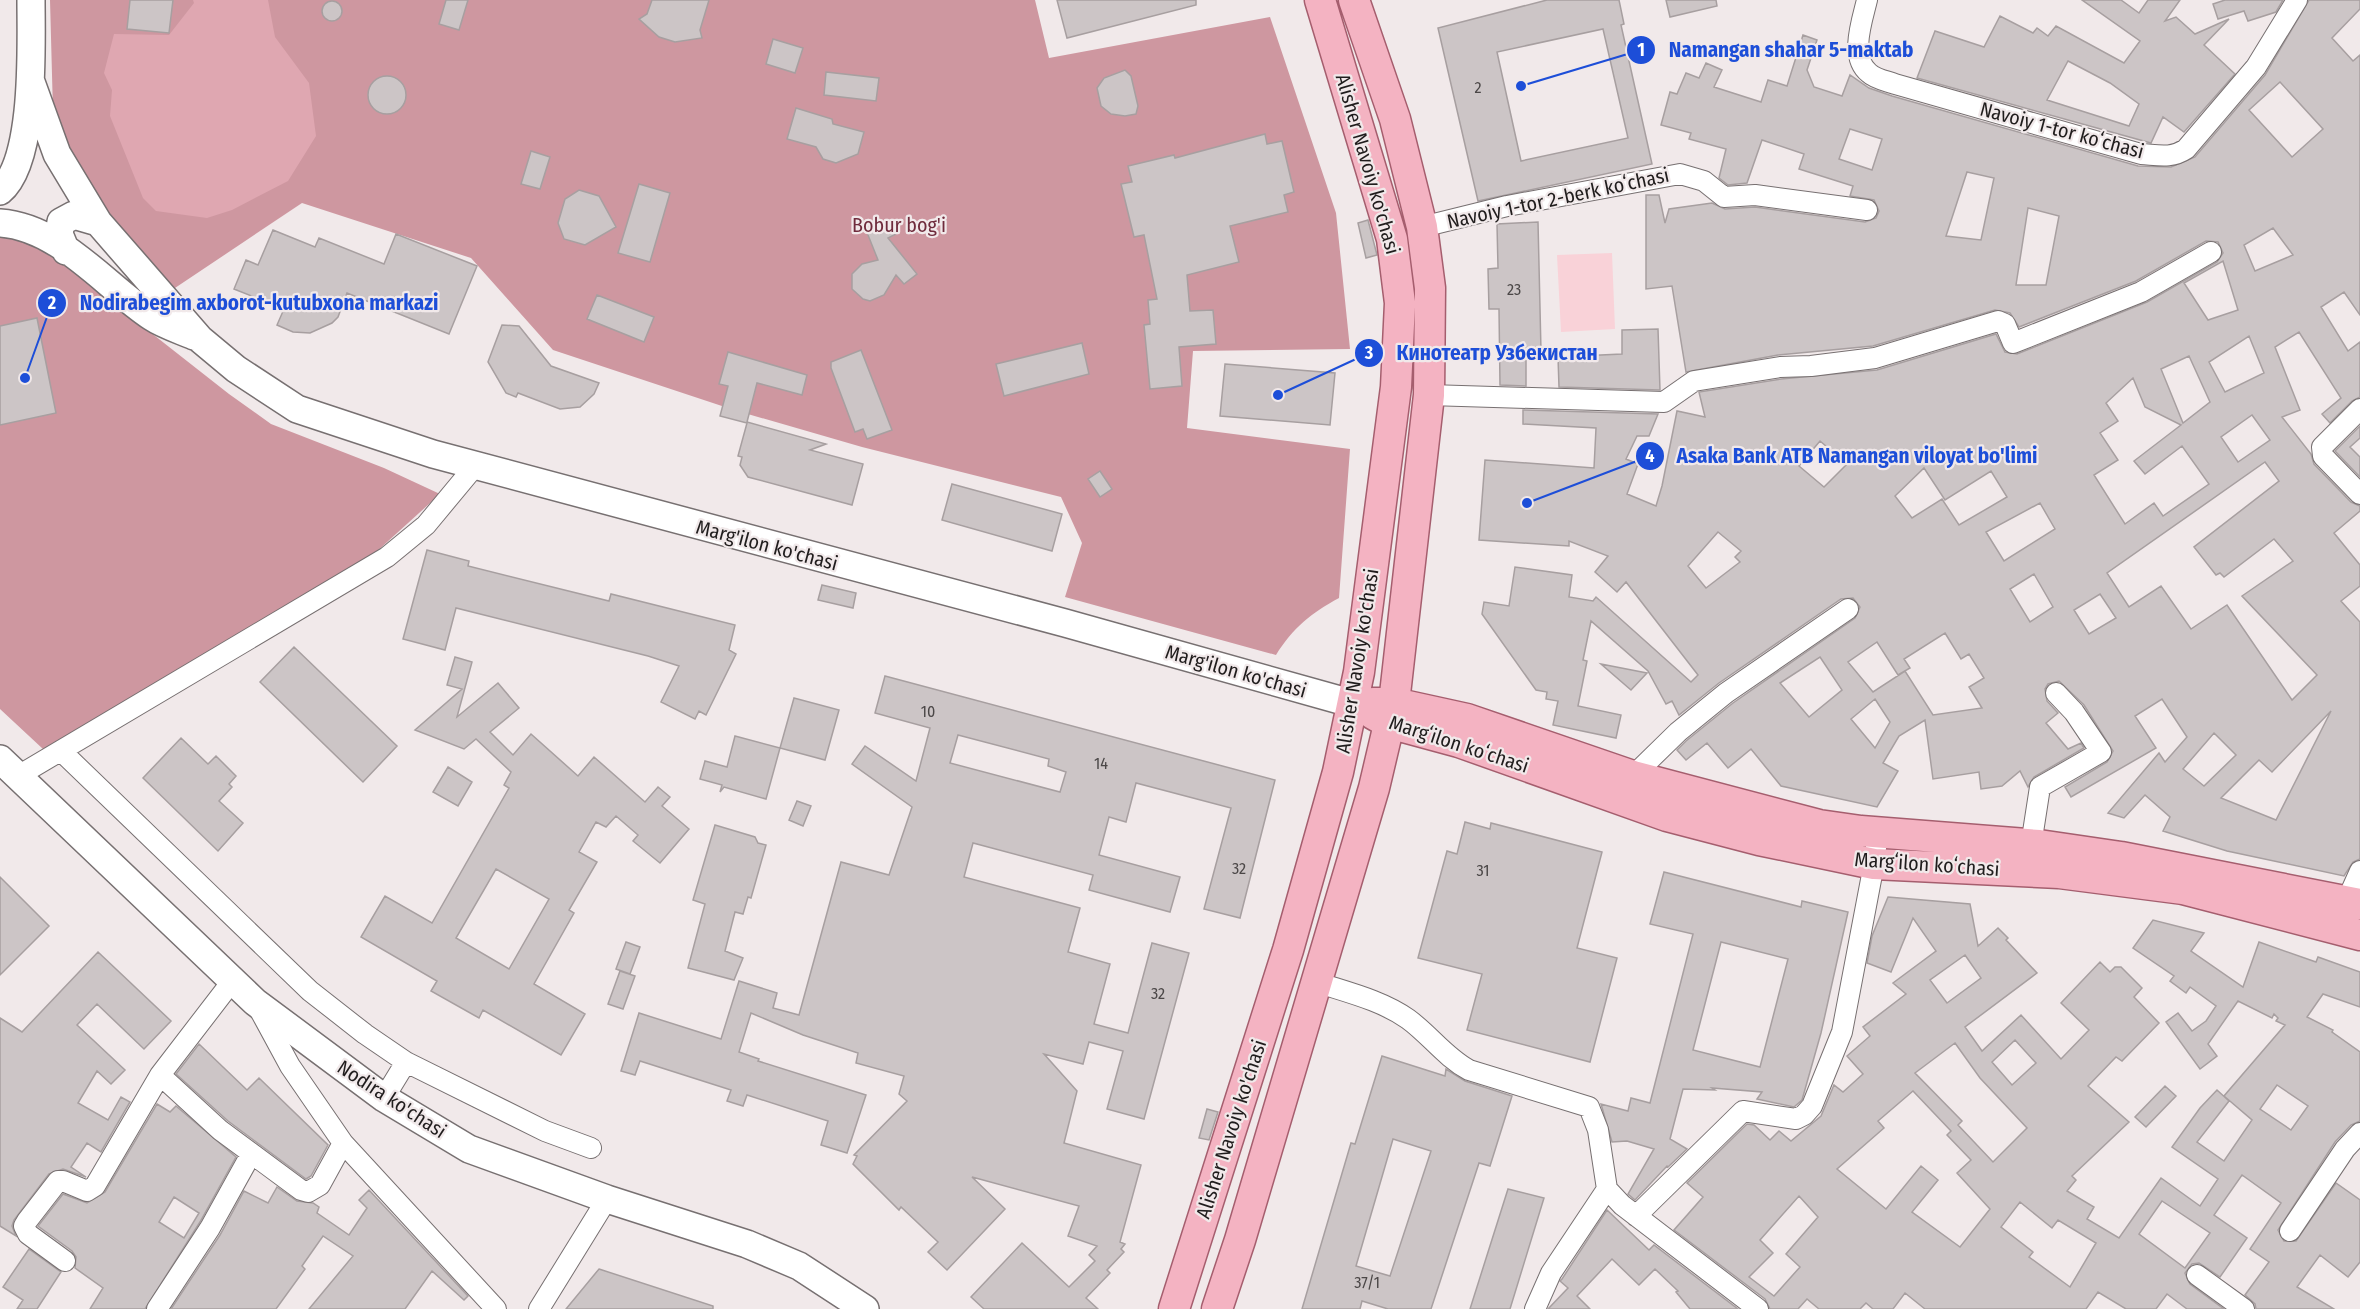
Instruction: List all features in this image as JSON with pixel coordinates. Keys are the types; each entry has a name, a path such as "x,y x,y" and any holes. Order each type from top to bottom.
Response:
{"main road":[{"path":"0,191 16,168 31,82 31,0"},
{"name":"Alisher Navoiy ko'chasi","path":"1174,1309 1288,950 1336,781 1354,704 1396,387 1399,288 1392,239 1320,0"},
{"path":"1217,1309 1243,1229 1374,788 1391,713 1413,553 1429,395 1430,288 1422,227 1395,119 1354,0"},
{"path":"31,82 57,154 98,222 200,339"},
{"path":"66,251 59,234 61,222 74,215 98,222"},
{"path":"0,223 39,234 66,251 153,318 200,339"},
{"path":"1399,288 1430,288"},
{"name":"Marg'ilon ko'chasi","path":"200,339 236,369 297,409 401,445 1065,623 1354,704"},
{"name":"Margʻilon koʻchasi","path":"1354,704 1391,713 1467,719 1633,776 1819,825 2031,844 2167,865 2354,902"},
{"name":"Margʻilon koʻchasi","path":"1391,713 1459,742 1667,816 1759,840 1874,864 2059,873 2183,889 2360,935"},
{"name":"Nodira ko'chasi","path":"5,763 255,1002 384,1098 469,1149 607,1199 747,1244 799,1266 865,1309"}],"street":[{"name":"Navoiy 1-tor koʻchasi","path":"1867,0 1860,32 1859,56 1870,74 1895,84 2141,154 2165,156 2176,155 2186,149 2256,67 2297,0"},
{"name":"Navoiy 1-tor 2-berk koʻchasi","path":"1422,227 1507,206 1680,174 1704,182 1724,197 1755,195 1867,210"},
{"path":"1429,395 1664,402 1694,381 1780,367 1875,358 1998,321 2005,324 2013,343 2141,292 2211,252"},
{"path":"2360,409 2325,441 2322,447 2323,456 2360,494"},
{"path":"5,763 61,751 387,557 426,525 475,466"},
{"path":"1633,776 1678,732 1726,693 1848,609"},
{"path":"2031,844 2040,788 2100,752 2074,712 2056,693"},
{"path":"61,751 310,991 406,1062 545,1131 591,1148"},
{"path":"1636,1216 1743,1111 1796,1119 1804,1116 1812,1106 1842,1032 1874,864 1878,831"},
{"path":"2354,902 2360,871"},
{"path":"65,1261 28,1234 24,1226 58,1182 63,1180 87,1191 95,1186 160,1075 233,981"},
{"path":"1316,982 1384,1006 1406,1018 1431,1037 1455,1062 1469,1070 1589,1107 1598,1130 1607,1189 1636,1216 1758,1309"},
{"path":"255,1002 290,1066 343,1143 496,1309"},
{"path":"384,1098 406,1062"},
{"path":"160,1075 251,1154 301,1190 308,1192 320,1185 343,1143"},
{"path":"2290,1231 2345,1149 2360,1133"},
{"path":"156,1309 210,1228 251,1154"},
{"path":"1535,1309 1551,1273 1607,1189"},
{"path":"539,1309 607,1199"},
{"path":"2197,1275 2244,1309"}],"shaded area":[{"path":"193,0 268,0 275,37 309,83 316,136 288,181 232,210 207,218 156,211 143,198 110,116 112,90 104,73 114,34 169,35 194,3"},
{"path":"1612,253 1615,329 1561,332 1557,255"}],"green space":[{"name":"Bobur bog'i","path":"50,0 1035,0 1049,58 1270,17 1336,213 1350,349 1193,351 1187,428 1350,449 1339,598 1303,622 1276,655 1065,597 1082,543 1061,497 862,447 734,410 553,350 471,258 302,203 169,292 101,212 53,112"},
{"path":"6,230 57,259 229,394 271,424 384,468 440,494 364,563 90,726 43,749 0,709 0,231"}],"building":[{"path":"130,0 173,0 169,33 127,29"},
{"path":"446,0 468,0 459,30 439,24"},
{"path":"652,0 709,0 700,30 702,38 675,42 659,37 639,19 647,14"},
{"path":"1057,0 1196,0 1196,5 1067,38"},
{"path":"1547,0 1619,0 1624,24 1621,25 1652,164 1478,201 1438,28","holes":["1603,29 1628,138 1521,161 1497,52"]},
{"path":"1666,0 1716,0 1717,6 1670,17"},
{"path":"2082,0 2121,0 2139,13 2148,0 2180,0 2165,21 2176,17 2195,34 2229,19 2204,45 2235,74 2184,132 2163,117 2151,143 1917,78 1935,31 1984,47 2000,16 2033,33 2037,28 2048,36 2056,26 2124,63 2140,41","holes":["2068,61 2110,83 2139,104 2129,126 2047,100"]},
{"path":"2225,0 2283,0 2276,12 2248,21 2244,11 2218,19 2213,4"},
{"path":"2309,0 2360,0 2360,9 2332,38 2353,61 2360,55 2360,315 2344,292 2321,307 2348,351 2360,342 2360,397 2352,401 2330,423 2322,414 2341,398 2299,332 2275,347 2300,410 2282,417 2311,454 2314,464 2351,502 2360,506 2360,511 2334,533 2360,565 2360,586 2341,601 2360,622 2360,859 2353,862 2344,876 2227,851 2163,831 2170,817 2145,795 2124,818 2108,813 2159,753 2165,762 2187,737 2162,699 2135,716 2156,748 2071,797 2065,787 2107,762 2113,751 2084,705 2059,681 2048,684 2045,689 2047,701 2058,713 2046,723 2068,749 2081,743 2084,748 2034,777 2028,787 2020,771 2002,786 1981,789 1979,772 1933,779 1925,720 1899,736 1883,763 1898,771 1877,807 1781,786 1751,749 1728,768 1707,743 1686,760 1677,750 1686,741 1733,703 1855,618 1860,607 1853,598 1841,599 1719,683 1679,715 1672,701 1666,704 1648,671 1591,621 1583,660 1587,661 1578,706 1621,715 1616,738 1553,725 1558,701 1546,699 1547,692 1536,690 1482,614 1484,602 1509,606 1515,567 1572,575 1569,597 1593,601 1596,597 1691,682 1698,675 1626,582 1617,592 1595,572 1608,556 1569,541 1569,546 1479,540 1485,460 1594,468 1596,428 1523,424 1523,410 1658,414 1649,436 1637,436 1626,459 1638,464 1627,494 1656,506 1677,411 1705,417 1699,392 1781,379 1877,370 1996,334 2005,352 2017,354 2147,302 2217,262 2223,253 2218,242 2206,241 2136,281 2019,327 2010,313 1995,310 1873,346 1778,355 1686,372 1672,286 1646,289 1646,195 1659,195 1665,223 1669,209 1712,203 1725,209 1755,207 1865,222 1876,218 1879,211 1874,200 1850,196 1853,186 1799,169 1804,154 1762,140 1747,183 1728,185 1719,178 1726,149 1689,139 1691,133 1661,125 1670,92 1677,94 1686,73 1699,78 1706,63 1722,70 1714,87 1761,102 1768,80 1787,86 1803,35 1817,40 1807,70 1814,87 1842,96 1850,75 1869,88 1892,96 2138,166 2171,167 2195,157 2265,75","holes":["2280,82 2323,129 2292,157 2249,110","1850,129 1882,139 1872,170 1839,159","1967,172 1994,178 1981,240 1946,236","2028,208 2059,216 2046,285 2016,285","2273,228 2293,255 2255,271 2244,245","2223,261 2238,310 2208,320 2184,283","2249,336 2264,373 2225,392 2209,362","2189,356 2210,402 2183,423 2161,369","2133,378 2145,407 2181,425 2134,461 2145,474 2182,446 2209,484 2163,516 2154,503 2125,524 2094,475 2118,460 2100,433 2118,421 2106,403","2252,415 2270,440 2238,462 2221,437","1820,441 1847,464 1824,487 1799,466","2265,462 2279,481 2194,547 2216,575 2220,573 2224,577 2274,539 2293,561 2242,596 2317,675 2292,700 2227,605 2191,629 2161,586 2129,607 2107,573","1924,468 1945,500 1991,471 2007,497 1959,525 1942,499 1912,518 1895,496","2040,503 2055,529 2004,561 1986,532","1718,532 1741,551 1735,557 1740,562 1706,588 1688,566","2034,574 2053,607 2030,622 2010,589","2100,594 2116,618 2089,634 2074,610","1945,633 1961,659 1969,654 1984,678 1969,687 1982,708 1933,715 1905,671 1873,692 1848,662 1877,642 1898,675 1910,668 1904,659","1820,657 1842,690 1809,717 1780,683","1875,699 1890,722 1875,748 1851,719","2331,711 2276,820 2221,798 2259,760 2272,772","2214,733 2236,755 2204,786 2183,769"]},
{"path":"332,1 339,4 342,11 339,18 332,21 325,18 322,11 325,4"},
{"path":"773,39 803,48 795,73 766,64"},
{"path":"1125,70 1131,76 1138,106 1136,114 1125,116 1111,114 1101,106 1097,88 1104,78"},
{"path":"826,72 879,78 876,101 824,95"},
{"path":"387,76 400,82 406,95 400,108 387,114 374,108 368,95 374,82"},
{"path":"796,108 832,119 833,124 864,132 858,154 836,163 823,159 816,147 787,139"},
{"path":"1265,134 1267,144 1282,141 1294,192 1284,195 1288,212 1230,226 1239,262 1187,275 1190,311 1213,310 1216,344 1179,347 1182,386 1150,389 1144,325 1150,324 1148,300 1157,299 1144,235 1134,237 1121,184 1132,182 1128,166 1174,155 1175,158"},
{"path":"531,151 550,157 540,189 521,184"},
{"path":"639,184 670,193 650,262 618,253"},
{"path":"579,190 599,196 616,227 585,245 564,239 558,223 565,199"},
{"path":"891,220 896,234 888,238 917,274 904,284 896,275 884,295 870,301 863,299 852,289 852,274 862,264 878,260 866,230"},
{"path":"1368,220 1377,255 1366,258 1358,223"},
{"path":"1538,222 1541,351 1526,351 1526,386 1500,385 1499,309 1489,309 1488,269 1498,268 1497,224"},
{"path":"273,230 315,247 319,238 384,264 396,234 477,266 449,334 347,293 338,317 332,323 310,333 293,332 277,325 284,309 234,289 246,260 258,265"},
{"path":"597,295 654,317 644,342 587,319"},
{"path":"37,318 56,413 0,425 0,326"},
{"path":"502,325 519,326 551,366 599,383 594,394 580,407 560,409 518,393 516,397 506,393 488,362"},
{"path":"1658,329 1660,390 1559,387 1558,357 1622,354 1622,330"},
{"path":"1082,343 1089,374 1004,396 996,364"},
{"path":"861,350 892,430 867,439 863,429 855,432 831,368 831,362"},
{"path":"728,352 807,375 802,395 757,383 747,422 826,444 810,450 863,464 852,505 748,477 740,465 742,457 738,456 747,423 720,416 728,386 719,384"},
{"path":"1225,364 1335,373 1330,425 1220,416"},
{"path":"2360,426 2360,438 2350,447 2360,457 2360,477 2335,451"},
{"path":"1100,471 1112,489 1100,497 1088,479"},
{"path":"952,484 1062,514 1052,551 942,520"},
{"path":"427,550 469,561 468,566 609,601 611,594 735,625 729,650 736,654 706,715 699,711 695,719 661,702 679,666 648,656 456,608 445,650 403,639"},
{"path":"822,585 856,593 853,608 818,600"},
{"path":"294,647 397,746 363,782 260,682"},
{"path":"455,657 472,662 457,717 498,683 519,708 490,732 513,755 531,734 578,776 594,757 645,802 658,787 670,797 662,806 689,829 660,863 633,841 638,835 616,816 606,827 596,822 579,852 597,862 569,910 574,913 534,984 585,1014 561,1055 483,1010 479,1018 431,991 437,981 361,937 385,896 432,923 509,788 504,785 511,772 476,739 464,749 415,730 462,689 447,685","holes":["496,869 549,899 509,969 456,938"]},
{"path":"1601,664 1647,673 1631,690"},
{"path":"885,676 1275,780 1240,918 1204,909 1231,808 1136,783 1126,822 1109,817 1099,855 1180,877 1170,912 1089,890 1093,875 973,843 964,877 1080,908 1068,952 1110,964 1094,1024 1128,1033 1152,943 1189,953 1144,1119 1107,1109 1123,1051 1089,1042 1083,1064 1044,1054 1077,1091 1064,1143 1141,1165 1120,1242 1125,1244 1121,1249 1124,1252 1107,1270 1110,1273 1086,1298 1098,1309 984,1309 971,1297 1022,1243 1069,1287 1095,1261 1089,1255 1097,1246 1068,1236 1079,1206 972,1177 1005,1209 947,1270 928,1252 938,1242 901,1207 899,1210 853,1164 857,1156 854,1155 907,1101 899,1094 904,1076 856,1063 858,1053 803,1035 751,1013 739,1052 759,1059 758,1061 866,1095 847,1153 821,1145 828,1121 747,1095 743,1106 727,1101 731,1090 640,1061 635,1075 621,1071 639,1013 721,1039 739,981 777,993 773,1008 799,1015 841,862 889,875 912,807 852,764 865,746 916,781 930,728 875,713","holes":["958,735 1049,759 1048,766 1066,772 1060,792 950,763"]},
{"path":"794,698 839,710 825,760 780,748"},
{"path":"735,736 780,748 766,799 724,787 720,792 722,785 700,779 705,761 727,767"},
{"path":"181,738 208,764 216,756 236,776 229,784 232,787 219,801 243,823 218,851 143,778"},
{"path":"448,767 472,782 458,806 433,792"},
{"path":"797,801 811,806 803,826 789,820"},
{"path":"1465,822 1490,829 1491,823 1602,852 1577,948 1617,958 1590,1062 1467,1030 1482,974 1418,958 1447,851 1457,854"},
{"path":"715,825 755,837 758,843 766,845 751,898 748,897 743,914 735,912 725,951 743,958 734,980 688,968 705,904 693,900"},
{"path":"1664,872 1801,907 1802,901 1848,912 1821,1033 1802,1100 1794,1107 1757,1099 1762,1092 1712,1088 1715,1090 1683,1089 1670,1139 1687,1149 1667,1166 1635,1200 1628,1194 1654,1149 1627,1141 1612,1142 1601,1104 1628,1111 1631,1098 1650,1103 1693,934 1650,924","holes":["1721,942 1788,959 1760,1067 1693,1050"]},
{"path":"0,877 49,926 0,975"},
{"path":"1888,897 1970,904 1978,946 1998,928 2008,938 2006,940 2037,973 1965,1027 1982,1051 2021,1015 2061,1059 2089,1030 2061,1003 2100,962 2110,972 2115,967 2121,967 2142,988 2134,997 2159,1023 2122,1061 2116,1057 2088,1086 2129,1122 2072,1176 2076,1180 2067,1191 2094,1207 2087,1219 2119,1238 2161,1178 2200,1206 2218,1179 2172,1147 2200,1108 2217,1090 2229,1101 2197,1142 2224,1161 2252,1120 2224,1096 2285,1025 2276,1021 2278,1018 2274,1014 2272,1018 2238,1001 2208,1044 2217,1056 2200,1069 2166,1022 2178,1013 2192,1031 2206,1021 2216,1006 2190,987 2186,993 2170,981 2174,976 2133,948 2153,920 2204,933 2191,951 2243,987 2259,942 2316,962 2318,957 2360,972 2360,1007 2323,994 2307,1017 2333,1030 2332,1032 2360,1052 2360,1121 2351,1125 2335,1142 2278,1230 2284,1241 2296,1241 2336,1183 2360,1200 2360,1262 2348,1277 2320,1255 2297,1287 2334,1309 2256,1309 2255,1304 2245,1295 2269,1262 2250,1249 2281,1203 2242,1175 2214,1215 2247,1238 2220,1277 2199,1263 2192,1264 2185,1273 2190,1284 2224,1309 2187,1309 2167,1294 2156,1309 2126,1309 2098,1292 2086,1309 1925,1309 1905,1293 1893,1309 1873,1309 1866,1303 1860,1309 1819,1309 1807,1299 1798,1309 1770,1309 1765,1299 1674,1230 1703,1197 1687,1183 1747,1124 1754,1125 1770,1140 1779,1131 1791,1141 1821,1116 1834,1085 1843,1092 1863,1074 1847,1056 1870,1036 1863,1027 1906,994 1893,983 1936,951 1913,918 1891,972 1867,963 1872,936","holes":["1965,955 1981,978 1947,1003 1930,980","2015,1040 2036,1063 2012,1085 1992,1062","1955,1043 1980,1078 2027,1128 1993,1162 1958,1125 1962,1121 1915,1073","2277,1085 2308,1106 2291,1130 2260,1109","1913,1091 1951,1131 1947,1135 1971,1160 1957,1173 1990,1209 1960,1247 1912,1212 1938,1180 1921,1166 1886,1209 1837,1169 1884,1128 1878,1121","1799,1196 1818,1217 1786,1254 1800,1267 1774,1296 1749,1277 1773,1253 1760,1240","2162,1201 2210,1233 2185,1268 2139,1234","2020,1202 2052,1228 2058,1220 2096,1243 2070,1287 2029,1257 2033,1252 2001,1227"]},
{"path":"626,942 640,947 630,974 616,969"},
{"path":"98,952 171,1021 144,1049 97,1004 77,1025 125,1070 111,1084 97,1071 78,1103 108,1120 121,1097 130,1102 101,1152 87,1143 71,1167 86,1177 63,1169 49,1174 14,1220 12,1226 16,1236 0,1226 0,1018 22,1032"},
{"path":"620,971 635,976 623,1009 608,1004"},
{"path":"199,1044 247,1090 259,1078 328,1145 311,1176 306,1179 228,1121 176,1074"},
{"path":"1382,1056 1445,1076 1446,1069 1465,1081 1512,1096 1490,1166 1479,1163 1431,1309 1388,1309 1362,1301 1360,1309 1302,1309 1351,1143 1355,1144","holes":["1393,1139 1431,1151 1390,1276 1356,1266"]},
{"path":"2165,1086 2176,1096 2146,1127 2135,1117"},
{"path":"157,1104 170,1112 176,1106 236,1157 200,1222 145,1309 90,1309 103,1288 75,1268 76,1257 72,1251 38,1226 63,1194 87,1203 105,1192","holes":["174,1197 199,1213 184,1238 159,1222"]},
{"path":"1207,1109 1218,1112 1209,1140 1199,1138"},
{"path":"277,1187 297,1201 313,1203 319,1207 317,1213 349,1235 367,1208 359,1200 369,1190 468,1296 464,1300 432,1271 405,1309 309,1309 353,1256 323,1236 302,1266 305,1269 276,1309 171,1309 220,1235 244,1191 268,1203"},
{"path":"1508,1189 1544,1198 1510,1309 1470,1309"},
{"path":"1607,1210 1649,1250 1654,1245 1738,1309 1690,1309 1676,1292 1678,1291 1655,1269 1639,1285 1612,1259 1577,1296 1590,1309 1548,1309 1568,1288 1560,1281"},
{"path":"29,1249 61,1272 37,1309 17,1309 23,1300 3,1287"},
{"path":"599,1269 713,1306 713,1309 566,1309"}],"place":[{"name":"Namangan shahar 5-maktab","path":"1521,86"},
{"name":"Nodirabegim axborot-kutubxona markazi","path":"25,378"},
{"name":"Кинотеатр Узбекистан","path":"1278,395"},
{"name":"Asaka Bank ATB Namangan viloyat bo'limi","path":"1527,503"}]}
